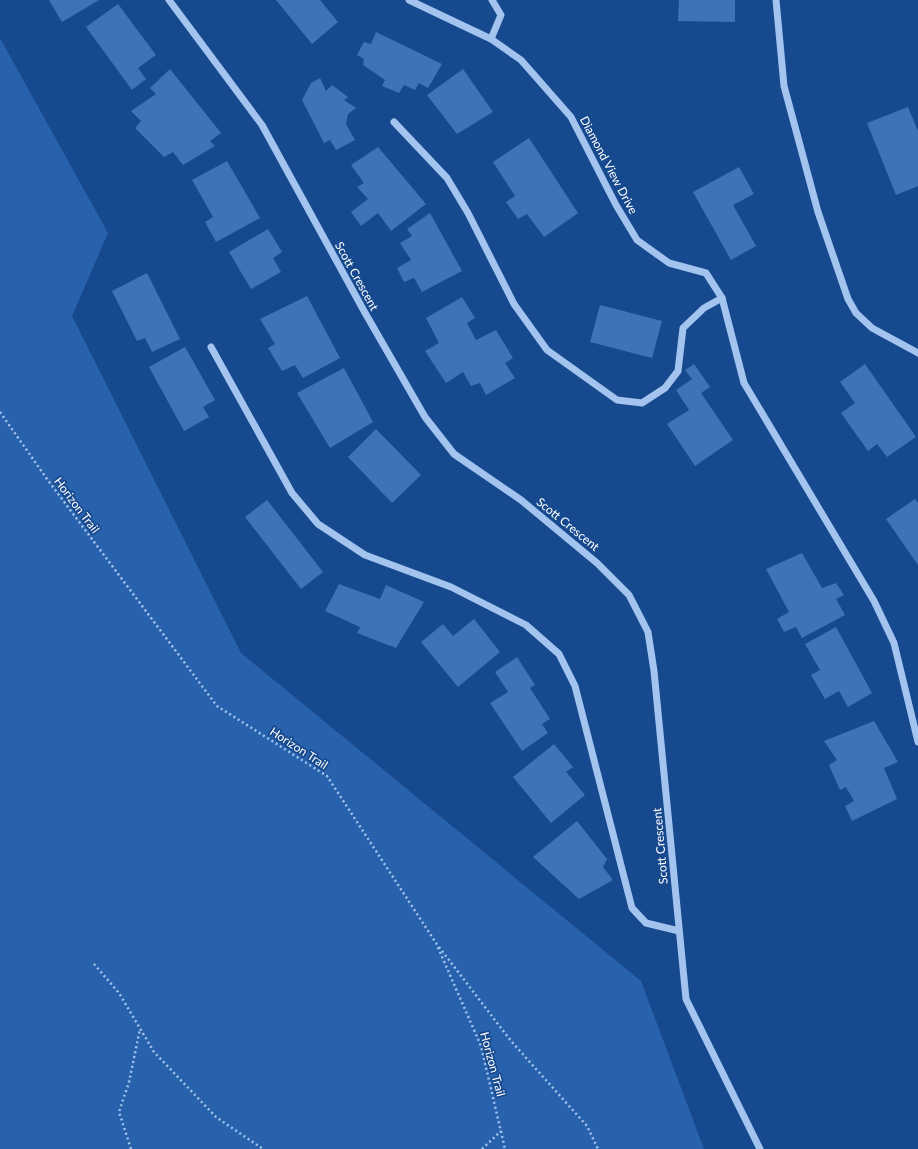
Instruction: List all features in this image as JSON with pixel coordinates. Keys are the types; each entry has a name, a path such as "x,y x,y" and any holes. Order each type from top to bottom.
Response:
{"street":[{"name":"Scott Crescent","path":"169,0 262,125 364,311 425,417 454,454 521,500 597,563 629,595 648,632 654,671 686,999 760,1149"},
{"name":"Diamond View Drive","path":"409,0 491,39 521,60 571,117 616,204 637,240 669,263 706,273 722,298"},
{"path":"491,39 501,14 492,0"},
{"path":"776,0 784,86 818,212 848,299 856,313 872,328 918,353"},
{"path":"394,122 447,178 468,213 514,304 547,350 617,400 642,402 666,388 678,371 683,328 704,308 722,298 744,384 874,601 894,643 918,742"},
{"path":"211,346 292,493 318,524 366,555 450,587 526,625 559,654 575,686 632,908 646,923 679,931"}],"path":[{"name":"Horizon Trail","path":"0,412 46,479 218,706 327,776 436,943 482,1046 505,1149"},
{"path":"436,943 511,1041 587,1126 598,1149"},
{"path":"94,964 119,992 154,1052 216,1117 262,1149"},
{"path":"131,1149 119,1112 129,1082 140,1029"},
{"path":"482,1149 501,1131"}],"shaded area":[{"path":"0,38 108,233 72,316 241,653 641,981 704,1149 0,1149"}],"building":[{"path":"49,0 99,0 62,22"},
{"path":"276,0 320,0 338,22 312,44"},
{"path":"679,0 735,0 735,22 678,21"},
{"path":"118,4 156,55 138,68 146,79 132,90 86,27"},
{"path":"376,32 442,64 428,88 419,83 415,90 404,85 399,93 382,86 385,80 363,65 364,59 357,55 364,42 371,44"},
{"path":"170,69 221,133 210,141 215,146 183,165 173,152 164,157 135,128 141,121 131,111 156,94 150,88"},
{"path":"463,69 493,112 457,134 427,95"},
{"path":"320,78 326,91 332,85 348,97 344,100 356,108 348,114 346,124 355,140 336,150 330,140 324,143 302,100 311,83"},
{"path":"908,107 918,131 918,186 896,195 867,123"},
{"path":"529,138 578,213 544,237 527,214 518,219 506,202 515,196 493,162"},
{"path":"378,147 426,204 391,231 378,213 361,226 351,212 368,199 357,187 364,183 351,165"},
{"path":"227,161 260,218 216,242 205,222 213,217 192,180"},
{"path":"739,167 754,194 733,205 756,246 731,260 693,192"},
{"path":"430,213 462,271 422,292 414,278 404,282 397,268 411,260 400,243 412,236 407,229"},
{"path":"268,229 282,252 273,258 281,272 251,289 229,252"},
{"path":"147,273 180,339 152,352 145,338 137,341 112,291"},
{"path":"307,296 340,358 303,378 295,365 282,371 268,348 275,344 260,319"},
{"path":"462,297 475,318 467,323 476,340 496,330 513,358 505,363 515,378 486,395 480,383 471,386 463,372 446,383 425,351 439,343 426,318"},
{"path":"600,305 662,321 652,358 590,342"},
{"path":"185,347 215,400 203,407 209,417 184,431 149,367"},
{"path":"694,364 710,387 701,393 733,440 695,466 667,424 689,410 676,390 692,379 685,370"},
{"path":"865,364 916,437 887,457 877,444 868,451 841,413 855,403 840,382"},
{"path":"344,368 373,422 330,448 297,393"},
{"path":"376,429 421,475 392,503 348,457"},
{"path":"915,499 918,503 918,565 886,519"},
{"path":"267,500 323,572 301,589 245,517"},
{"path":"802,553 822,588 836,583 844,595 836,599 845,615 802,638 796,627 784,632 777,619 789,612 766,569"},
{"path":"339,584 380,599 386,585 424,602 396,648 357,633 360,627 325,611"},
{"path":"474,619 500,652 458,687 421,642 443,624 453,636"},
{"path":"836,627 872,693 848,707 839,691 825,699 811,675 820,670 805,644"},
{"path":"517,657 535,685 530,688 550,719 542,724 548,733 522,751 490,703 508,692 495,672"},
{"path":"874,721 898,762 884,768 897,799 852,821 845,806 854,801 846,787 840,790 829,765 837,760 824,741"},
{"path":"554,744 573,767 566,772 585,795 551,823 513,777"},
{"path":"577,821 607,859 603,867 613,880 579,899 533,857"}]}
